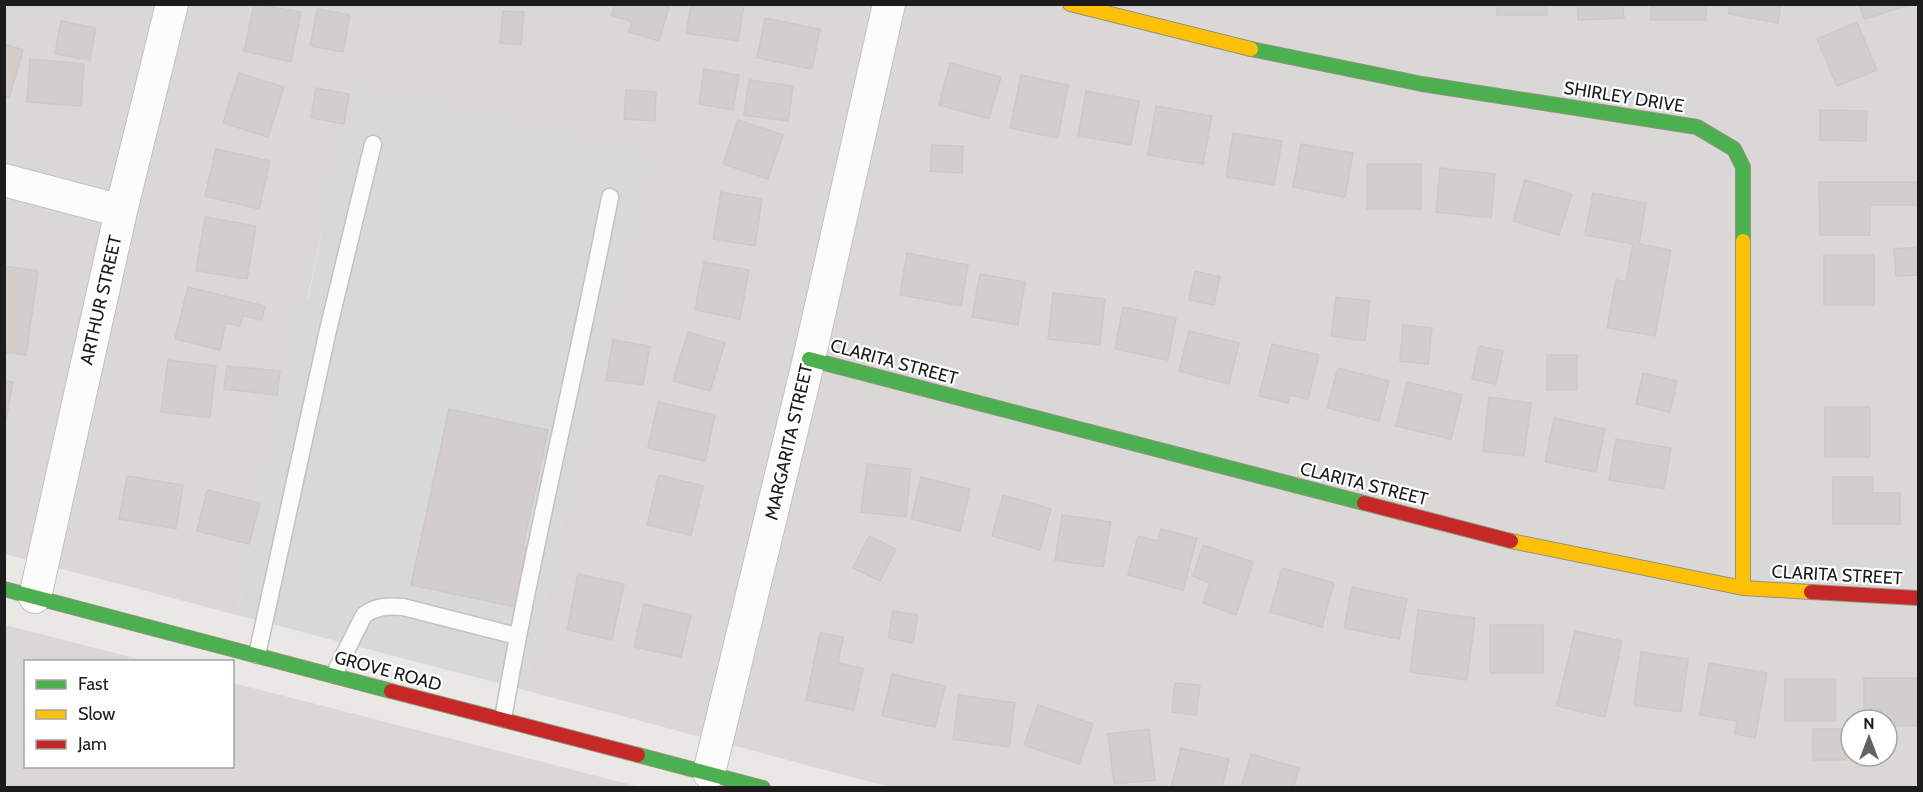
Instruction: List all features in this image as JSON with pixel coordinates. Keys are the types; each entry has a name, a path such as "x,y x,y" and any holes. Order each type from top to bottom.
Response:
{"street":[{"name":"ARTHUR STREET","path":"35,597 121,211 172,4"},
{"name":"MARGARITA STREET","path":"709,773 809,359 889,4"},
{"name":"SHIRLEY DRIVE","path":"1070,4 1207,40 1422,84 1697,127 1734,148 1743,167 1743,588"},
{"path":"4,180 121,211"},
{"name":"CLARITA STREET","path":"809,359 1534,547 1743,588 1918,598"},
{"name":"GROVE ROAD","path":"4,589 763,788"}],"lane":[{"path":"257,655 346,254 374,144"},
{"path":"503,719 518,636 610,197"},
{"path":"334,675 364,615 371,610 387,606 404,607 518,636"}],"shaded area":[{"path":"4,5 1918,5 1918,787 889,787 524,690 602,341 647,158 352,88 307,301 300,299 237,615 5,554"},
{"path":"351,88 647,158 602,341 524,690 237,615 300,298 308,300"},
{"path":"5,625 142,660 24,660 24,768 234,768 234,683 640,787 5,787"}],"building":[{"path":"254,4 301,12 291,62 244,51"},
{"path":"615,4 670,4 659,41 629,32 632,22 611,15"},
{"path":"691,4 744,4 738,41 686,33"},
{"path":"1497,4 1547,4 1547,15 1497,15"},
{"path":"1577,4 1623,4 1624,18 1578,20"},
{"path":"1651,4 1706,4 1706,20 1651,20"},
{"path":"1730,4 1781,4 1778,23 1729,14"},
{"path":"1859,4 1909,4 1909,5 1864,19"},
{"path":"317,9 350,15 343,52 310,46"},
{"path":"503,11 524,12 521,45 500,43"},
{"path":"765,18 820,29 812,69 757,58"},
{"path":"61,21 96,28 90,60 55,54"},
{"path":"1857,22 1877,70 1837,86 1817,39"},
{"path":"4,44 23,50 9,98 4,96"},
{"path":"30,59 84,64 81,106 27,102"},
{"path":"950,63 1001,77 989,119 939,105"},
{"path":"704,69 739,75 733,110 699,104"},
{"path":"239,73 284,87 268,137 223,123"},
{"path":"1021,75 1068,85 1058,138 1010,128"},
{"path":"749,80 793,86 788,121 744,115"},
{"path":"316,88 349,94 344,124 311,118"},
{"path":"626,90 656,92 655,121 624,119"},
{"path":"1086,91 1139,101 1131,145 1078,136"},
{"path":"1156,106 1212,116 1203,164 1148,155"},
{"path":"1820,110 1867,111 1866,141 1820,140"},
{"path":"738,120 783,135 768,179 723,164"},
{"path":"1233,133 1282,141 1274,185 1226,177"},
{"path":"1301,144 1353,153 1345,197 1293,187"},
{"path":"932,145 963,146 962,173 930,171"},
{"path":"216,149 270,161 259,209 205,196"},
{"path":"1367,164 1421,164 1421,209 1367,209"},
{"path":"1440,168 1495,174 1491,218 1436,212"},
{"path":"1525,180 1572,194 1559,235 1513,221"},
{"path":"1819,182 1918,182 1918,205 1870,205 1870,235 1820,235"},
{"path":"721,192 762,199 755,246 713,239"},
{"path":"1593,193 1646,203 1639,244 1671,250 1655,336 1607,328 1616,280 1626,282 1633,244 1585,235"},
{"path":"205,217 256,226 247,279 196,271"},
{"path":"1918,247 1918,275 1896,276 1894,249"},
{"path":"907,253 968,265 961,306 900,295"},
{"path":"1824,255 1874,255 1874,305 1824,305"},
{"path":"704,262 749,270 740,319 695,310"},
{"path":"4,266 38,271 26,355 4,352"},
{"path":"1195,271 1220,277 1214,305 1189,300"},
{"path":"980,274 1025,282 1018,325 972,317"},
{"path":"188,287 265,306 262,320 243,316 240,326 226,323 220,350 175,339"},
{"path":"1053,293 1105,299 1100,345 1048,339"},
{"path":"1336,297 1370,301 1365,341 1331,336"},
{"path":"1123,307 1176,318 1168,360 1115,349"},
{"path":"1403,325 1432,328 1428,364 1400,361"},
{"path":"1189,331 1239,343 1229,384 1179,371"},
{"path":"688,332 725,343 710,391 673,381"},
{"path":"613,340 650,346 643,385 606,380"},
{"path":"1272,344 1319,355 1308,399 1290,395 1288,403 1259,396"},
{"path":"1479,346 1503,351 1496,384 1472,379"},
{"path":"1547,355 1577,355 1577,390 1547,390"},
{"path":"168,360 216,366 210,418 161,412"},
{"path":"227,366 280,371 277,395 224,389"},
{"path":"1338,368 1389,381 1379,421 1327,408"},
{"path":"1643,373 1677,381 1670,412 1636,404"},
{"path":"4,380 13,382 4,430"},
{"path":"1407,382 1462,395 1451,439 1396,426"},
{"path":"1489,397 1531,403 1524,456 1483,451"},
{"path":"658,402 715,415 705,461 648,448"},
{"path":"1825,407 1870,407 1870,457 1825,457"},
{"path":"449,409 548,430 523,547 528,549 516,607 411,585"},
{"path":"1554,418 1605,429 1596,472 1545,462"},
{"path":"1616,439 1671,448 1664,489 1609,480"},
{"path":"867,464 911,469 906,517 861,512"},
{"path":"659,475 703,486 691,535 647,525"},
{"path":"127,476 183,485 176,529 119,519"},
{"path":"921,477 970,489 960,531 911,519"},
{"path":"1833,477 1873,477 1873,493 1900,493 1900,524 1833,524"},
{"path":"207,490 260,503 249,544 197,531"},
{"path":"1003,495 1051,509 1040,550 992,536"},
{"path":"1062,515 1111,522 1103,567 1055,560"},
{"path":"1161,529 1197,538 1183,590 1128,575 1138,536 1158,541"},
{"path":"869,536 896,549 880,581 853,568"},
{"path":"1203,545 1253,562 1236,615 1203,603 1210,583 1193,576"},
{"path":"1282,568 1334,583 1322,627 1270,612"},
{"path":"578,574 624,584 612,640 567,630"},
{"path":"1352,587 1407,599 1399,639 1344,628"},
{"path":"644,604 691,615 681,657 634,647"},
{"path":"1418,610 1475,618 1467,680 1410,672"},
{"path":"893,611 918,615 913,643 888,638"},
{"path":"1490,625 1543,625 1543,673 1490,673"},
{"path":"1575,631 1622,641 1605,717 1557,706"},
{"path":"820,633 843,637 838,663 863,668 854,710 806,700"},
{"path":"1641,652 1688,659 1681,712 1634,705"},
{"path":"1709,663 1767,673 1755,738 1735,734 1737,721 1700,715"},
{"path":"892,674 945,686 935,727 882,716"},
{"path":"1864,678 1917,678 1917,726 1899,726 1899,708 1864,708"},
{"path":"1785,679 1835,679 1835,721 1785,721"},
{"path":"1175,683 1200,685 1196,715 1172,712"},
{"path":"959,695 1015,703 1009,747 953,739"},
{"path":"1038,705 1093,724 1079,764 1024,745"},
{"path":"1149,729 1155,780 1114,784 1108,734"},
{"path":"1813,729 1839,729 1839,760 1813,760"},
{"path":"1181,748 1229,759 1222,788 1171,788"},
{"path":"1251,754 1299,768 1293,788 1241,788"}],"traffic: fast":[{"path":"1251,49 1422,84 1697,127 1734,149 1743,167 1743,241"},
{"path":"809,359 1364,503"},
{"path":"4,589 391,691"},
{"path":"638,755 763,788"}],"traffic: slow":[{"path":"1070,4 1251,49"},
{"path":"1743,241 1743,588"},
{"path":"1511,541 1743,588 1811,592"}],"traffic: jam":[{"path":"1364,503 1511,541"},
{"path":"1811,592 1918,598"},
{"path":"391,691 638,755"}]}
